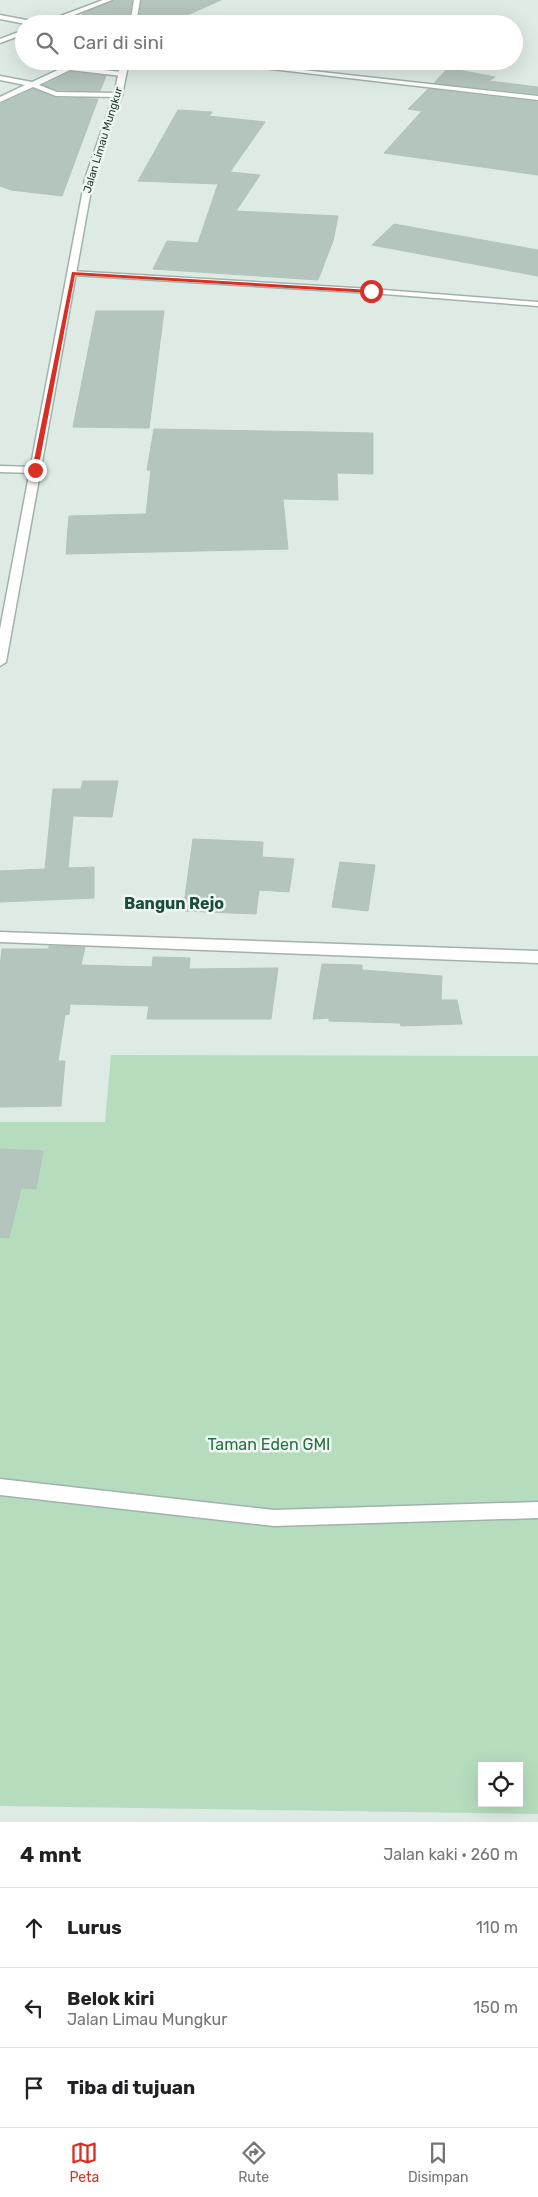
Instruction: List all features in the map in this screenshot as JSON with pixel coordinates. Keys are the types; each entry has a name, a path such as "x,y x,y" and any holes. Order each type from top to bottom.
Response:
{"street":[{"path":"67,15 109,0"},
{"path":"134,15 137,0"},
{"path":"79,2 96,4"},
{"path":"0,17 15,20"},
{"path":"0,41 15,35"},
{"path":"0,100 65,70"},
{"path":"78,70 122,74"},
{"name":"Jalan Limau Mungkur","path":"0,662 5,606 35,470 89,179 118,95 123,70"},
{"path":"0,78 34,85 56,94 118,95"},
{"path":"0,937 538,957"}],"lane":[{"path":"286,70 538,98"},
{"path":"73,273 371,291 538,304"},
{"path":"0,469 35,470"},
{"path":"0,1487 274,1518 538,1510"}],"green space":[{"name":"Taman Eden GMI","path":"111,1055 538,1056 538,1814 0,1806 0,1122 105,1122"}],"building":[{"path":"114,0 132,0 130,15 82,15"},
{"path":"142,0 221,0 187,15 140,15"},
{"path":"446,70 458,70 495,77 489,81 538,87 538,94 434,83"},
{"path":"70,72 106,76 100,91 57,90 44,85"},
{"path":"33,89 56,98 98,99 62,196 11,190 0,186 0,104"},
{"path":"428,89 538,102 538,175 384,153 422,111 408,109"},
{"path":"178,110 212,112 209,116 265,122 230,172 260,175 236,211 338,216 333,241 318,280 153,269 167,241 198,243 218,184 138,181"},
{"path":"394,224 538,250 538,276 372,245"},
{"path":"96,311 164,311 149,428 73,427"},
{"path":"154,429 373,433 373,474 337,473 338,500 283,499 288,549 66,554 69,516 146,514 151,470 147,470"},
{"path":"83,781 118,781 112,817 73,816 68,868 94,867 94,898 0,902 0,871 45,869 53,789 81,789"},
{"path":"193,839 263,842 262,857 294,859 289,892 259,890 256,914 183,911"},
{"path":"340,862 375,865 368,911 332,907"},
{"path":"49,946 85,947 81,965 152,967 153,957 190,958 189,969 278,968 271,1019 147,1019 149,1006 70,1004 69,1014 65,1015 58,1061 65,1061 61,1106 0,1107 0,967 2,949 49,949"},
{"path":"322,964 362,965 362,970 442,976 441,1000 457,1000 462,1024 401,1026 400,1023 329,1021 329,1018 313,1019"},
{"path":"0,1149 43,1151 36,1189 21,1188 9,1238 0,1237"}],"district":[{"name":"Bangun Rejo","path":"174,903"}],"route":[{"path":"35,470 73,273 371,291"}]}
